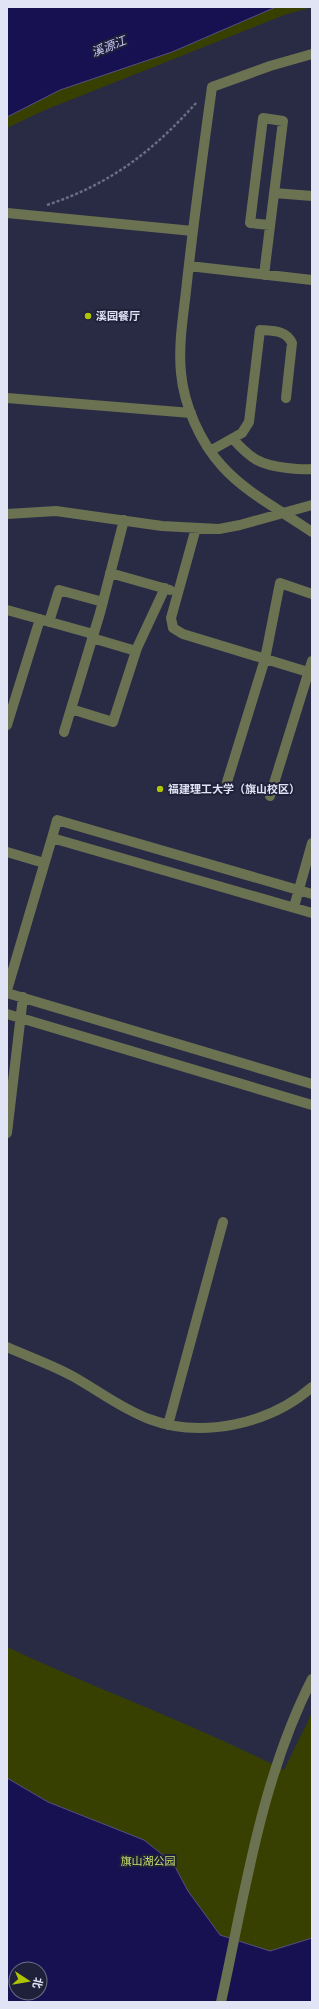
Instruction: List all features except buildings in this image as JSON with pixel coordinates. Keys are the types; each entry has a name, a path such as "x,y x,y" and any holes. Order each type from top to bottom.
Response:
{"street":[{"path":"312,54 270,66 212,87 193,231 180,357 184,393 191,413 210,451 221,465 243,486 312,532"},
{"path":"264,274 270,226 274,193 283,121 263,118 250,223 270,226"},
{"path":"274,193 312,196"},
{"path":"7,213 193,231"},
{"path":"189,266 312,280"},
{"path":"210,451 233,439 246,428 251,417 260,330 284,333 289,337 292,344 286,398"},
{"path":"7,398 191,413"},
{"path":"233,439 249,456 267,466 304,470 312,469"},
{"path":"7,514 56,512 196,528 219,528 240,526 312,505"},
{"path":"64,732 103,602 124,520"},
{"path":"196,528 178,592 171,623 173,628 177,631 308,672"},
{"path":"110,573 178,592"},
{"path":"227,782 265,659 280,583 312,594"},
{"path":"71,709 113,722 136,651 165,588"},
{"path":"7,725 44,620 59,590 103,602"},
{"path":"7,610 44,620 136,651"},
{"path":"270,796 312,661"},
{"path":"312,894 57,820 10,966 7,992 312,1084"},
{"path":"52,838 312,913"},
{"path":"294,907 312,843"},
{"path":"7,852 44,863"},
{"path":"7,1133 22,997"},
{"path":"7,1014 312,1105"},
{"path":"168,1425 223,1222"},
{"path":"7,1347 73,1377 129,1410 168,1425 203,1427 247,1421 284,1406 312,1387"},
{"path":"221,2002 263,1812 283,1749 312,1679"}],"path":[{"path":"43,206 73,196 125,169 171,131 212,87"}],"green space":[{"path":"7,7 312,7 284,15 45,110 7,128"},
{"name":"旗山湖公园","path":"7,1647 41,1663 216,1737 284,1770 312,1713 312,2002 7,2002"}],"water":[{"name":"溪源江","path":"7,7 276,7 172,52 60,90 7,117"},
{"path":"7,1778 48,1802 144,1840 173,1863 188,1891 220,1935 270,1951 312,1938 312,2002 7,2002"}],"place":[{"name":"溪园餐厅","path":"88,316"},
{"name":"福建理工大学（旗山校区）","path":"160,789"}]}
